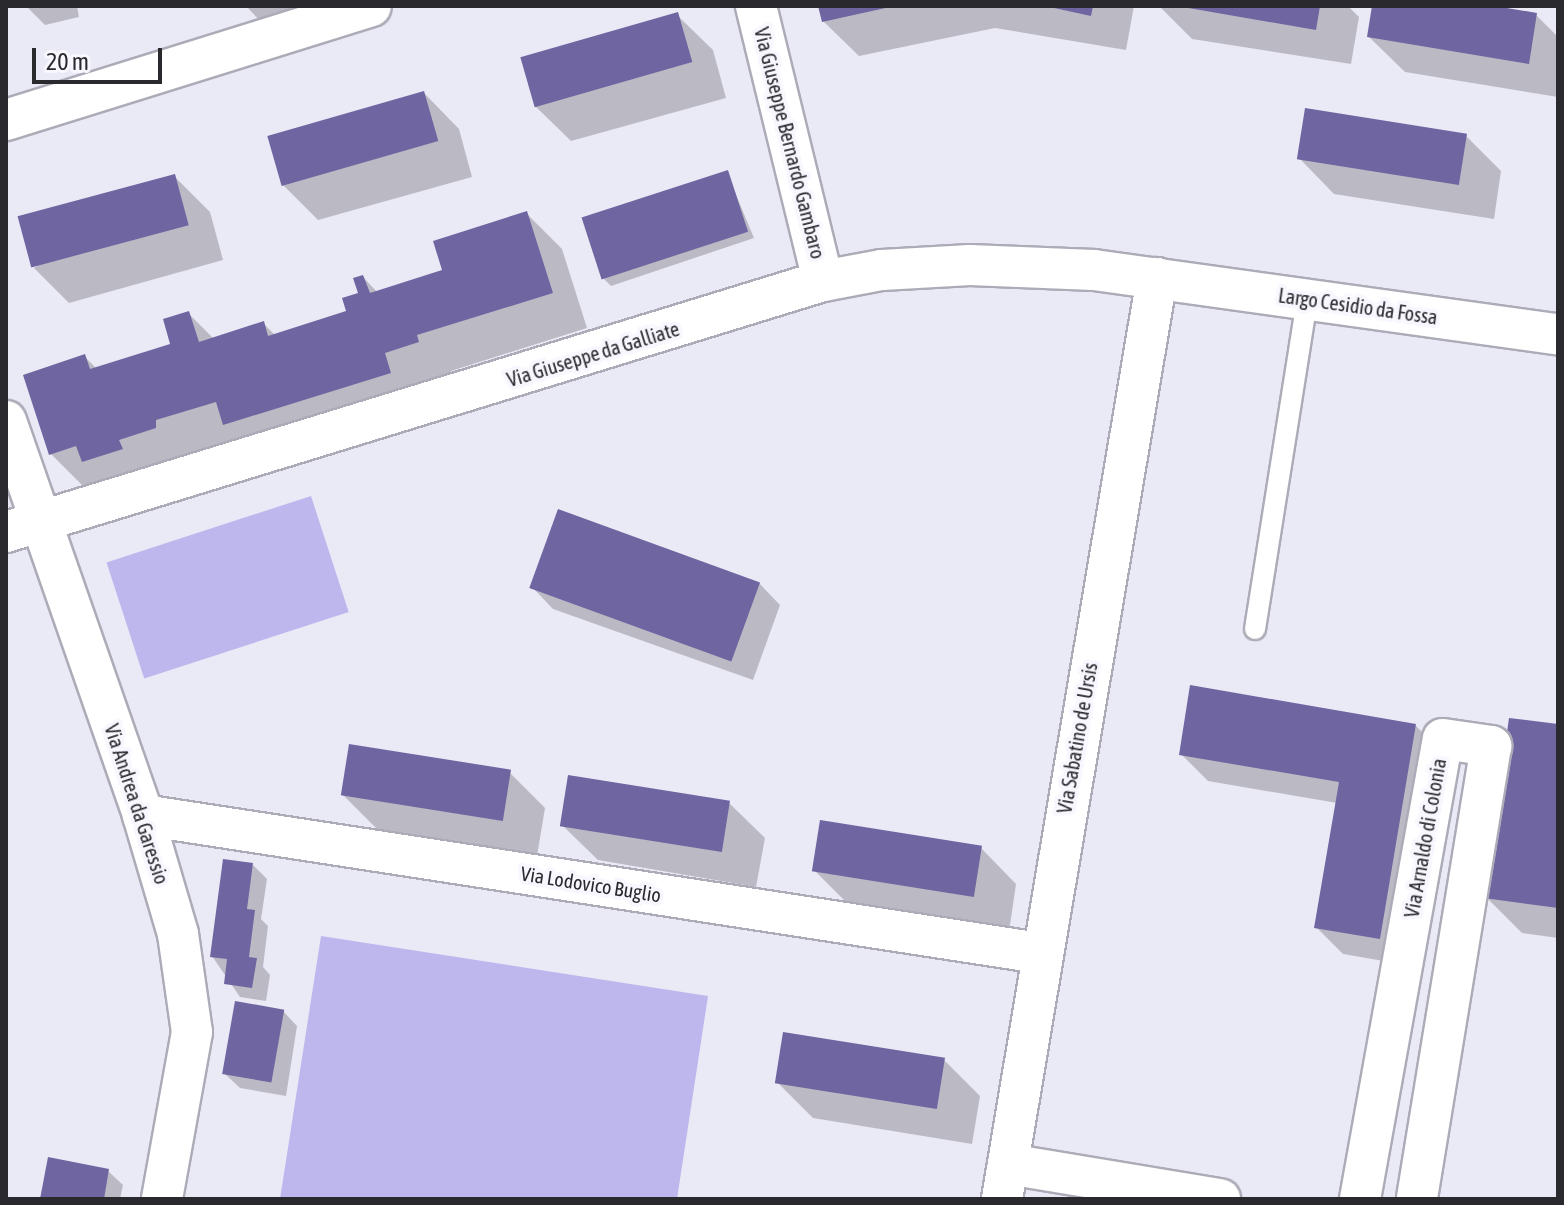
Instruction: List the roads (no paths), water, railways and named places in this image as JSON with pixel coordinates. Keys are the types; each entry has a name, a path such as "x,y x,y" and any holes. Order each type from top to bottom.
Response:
{"street":[{"path":"6,120 371,6"},
{"name":"Via Giuseppe Bernardo Gambaro","path":"756,6 823,281"},
{"name":"Via Giuseppe da Galliate","path":"23,525 823,281 970,265 1157,278"},
{"name":"Largo Cesidio da Fossa","path":"1157,278 1558,334"},
{"name":"Via Sabatino de Ursis","path":"1005,1182 1040,953 1157,278"},
{"name":"Via Andrea da Garessio","path":"6,421 23,525 143,815 178,934 192,1032 162,1199"},
{"name":"Via Arnaldo di Colonia","path":"1360,1199 1443,739 1491,746 1417,1199"},
{"name":"Via Lodovico Buglio","path":"143,815 1040,953"},
{"path":"1005,1182 1220,1199"}],"lane":[{"path":"1255,629 1307,299"}]}
